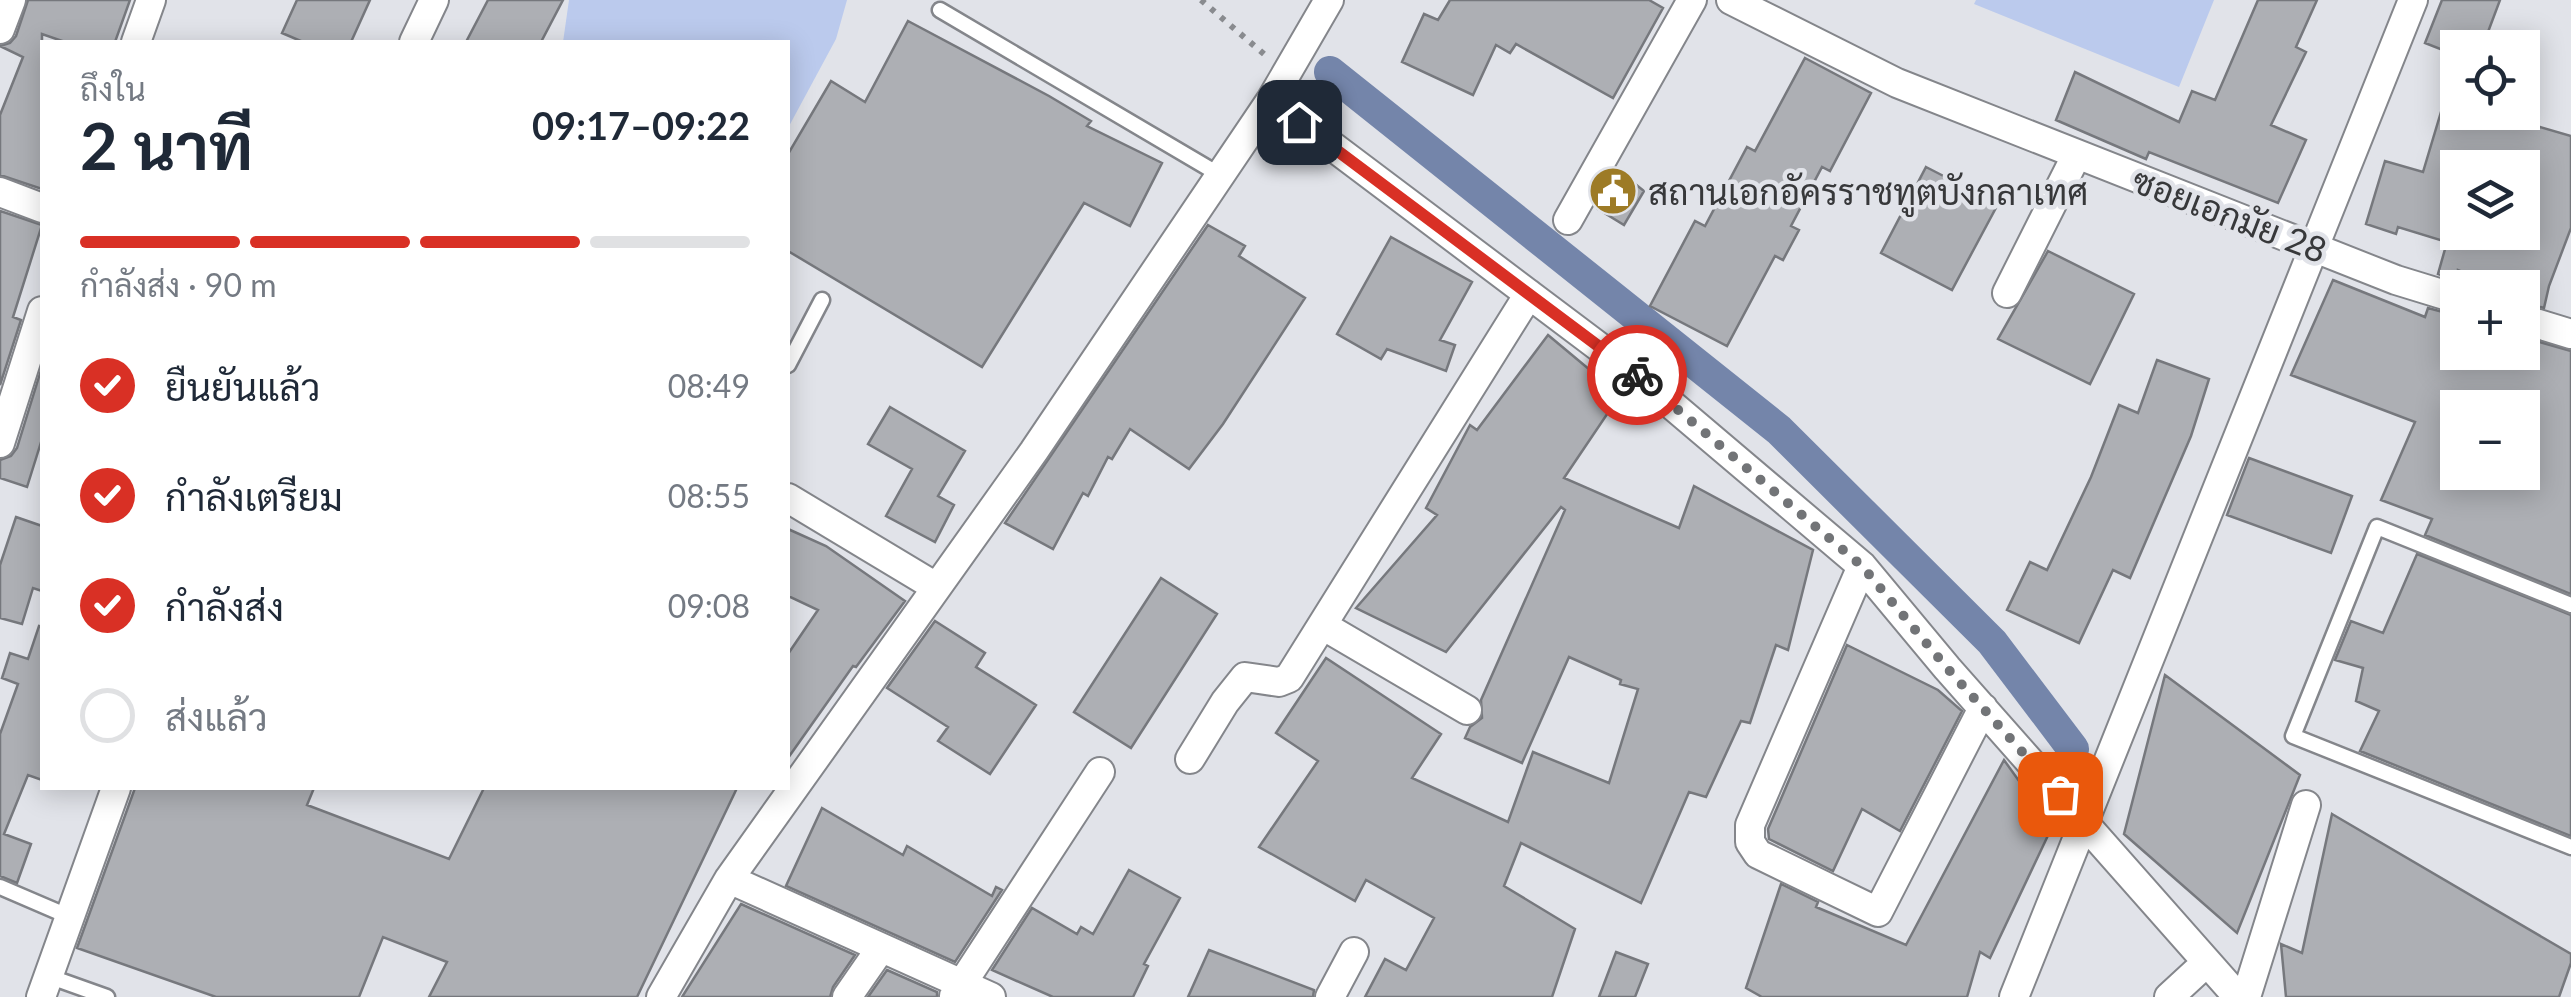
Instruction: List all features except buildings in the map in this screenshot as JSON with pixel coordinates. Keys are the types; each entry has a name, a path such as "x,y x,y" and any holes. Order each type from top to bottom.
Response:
{"street":[{"path":"0,29 11,0"},
{"path":"137,40 151,0"},
{"path":"415,40 434,0"},
{"path":"660,997 730,880 1034,451 1270,100 1329,0"},
{"path":"1568,220 1692,0"},
{"name":"ซอยเอกมัย 28","path":"1731,0 1897,83 2396,280 2440,293"},
{"path":"2014,997 2413,0"},
{"path":"1270,100 1639,377 1862,566 1982,708 2242,997 2306,805"},
{"path":"2007,293 2077,154"},
{"path":"0,192 40,207"},
{"path":"1190,759 1224,702 1245,677 1285,681 1528,294"},
{"path":"0,443 40,318"},
{"path":"2540,325 2571,334"},
{"path":"790,499 936,587"},
{"path":"1862,566 1750,826 1750,842 1758,854 1878,912 1982,708"},
{"path":"1322,624 1467,710"},
{"path":"958,990 1100,772"},
{"path":"45,987 115,790"},
{"path":"730,880 882,948 958,990 991,997"},
{"path":"847,997 882,948"},
{"path":"1330,997 1354,952"},
{"path":"2169,997 2208,962"}],"lane":[{"path":"940,10 1220,175"},
{"path":"790,361 822,300"},
{"path":"2571,605 2377,527 2293,736 2571,848"},
{"path":"0,887 70,917"},
{"path":"45,987 107,997"}],"path":[{"path":"1200,0 1285,72"}],"shaded area":[{"path":"569,0 847,0 836,39 790,124 790,40 563,40"},
{"path":"1976,0 2214,0 2179,87 1974,4"}],"waterway":[{"path":"1330,72 1779,430 1992,642 2073,749"}],"way so far":[{"path":"1637,375 1862,566 2060,794"}],"place":[{"name":"สถานเอกอัครราชทูตบังกลาเทศ","path":"1613,191"}],"route":[{"path":"1299,122 1637,375"}]}
